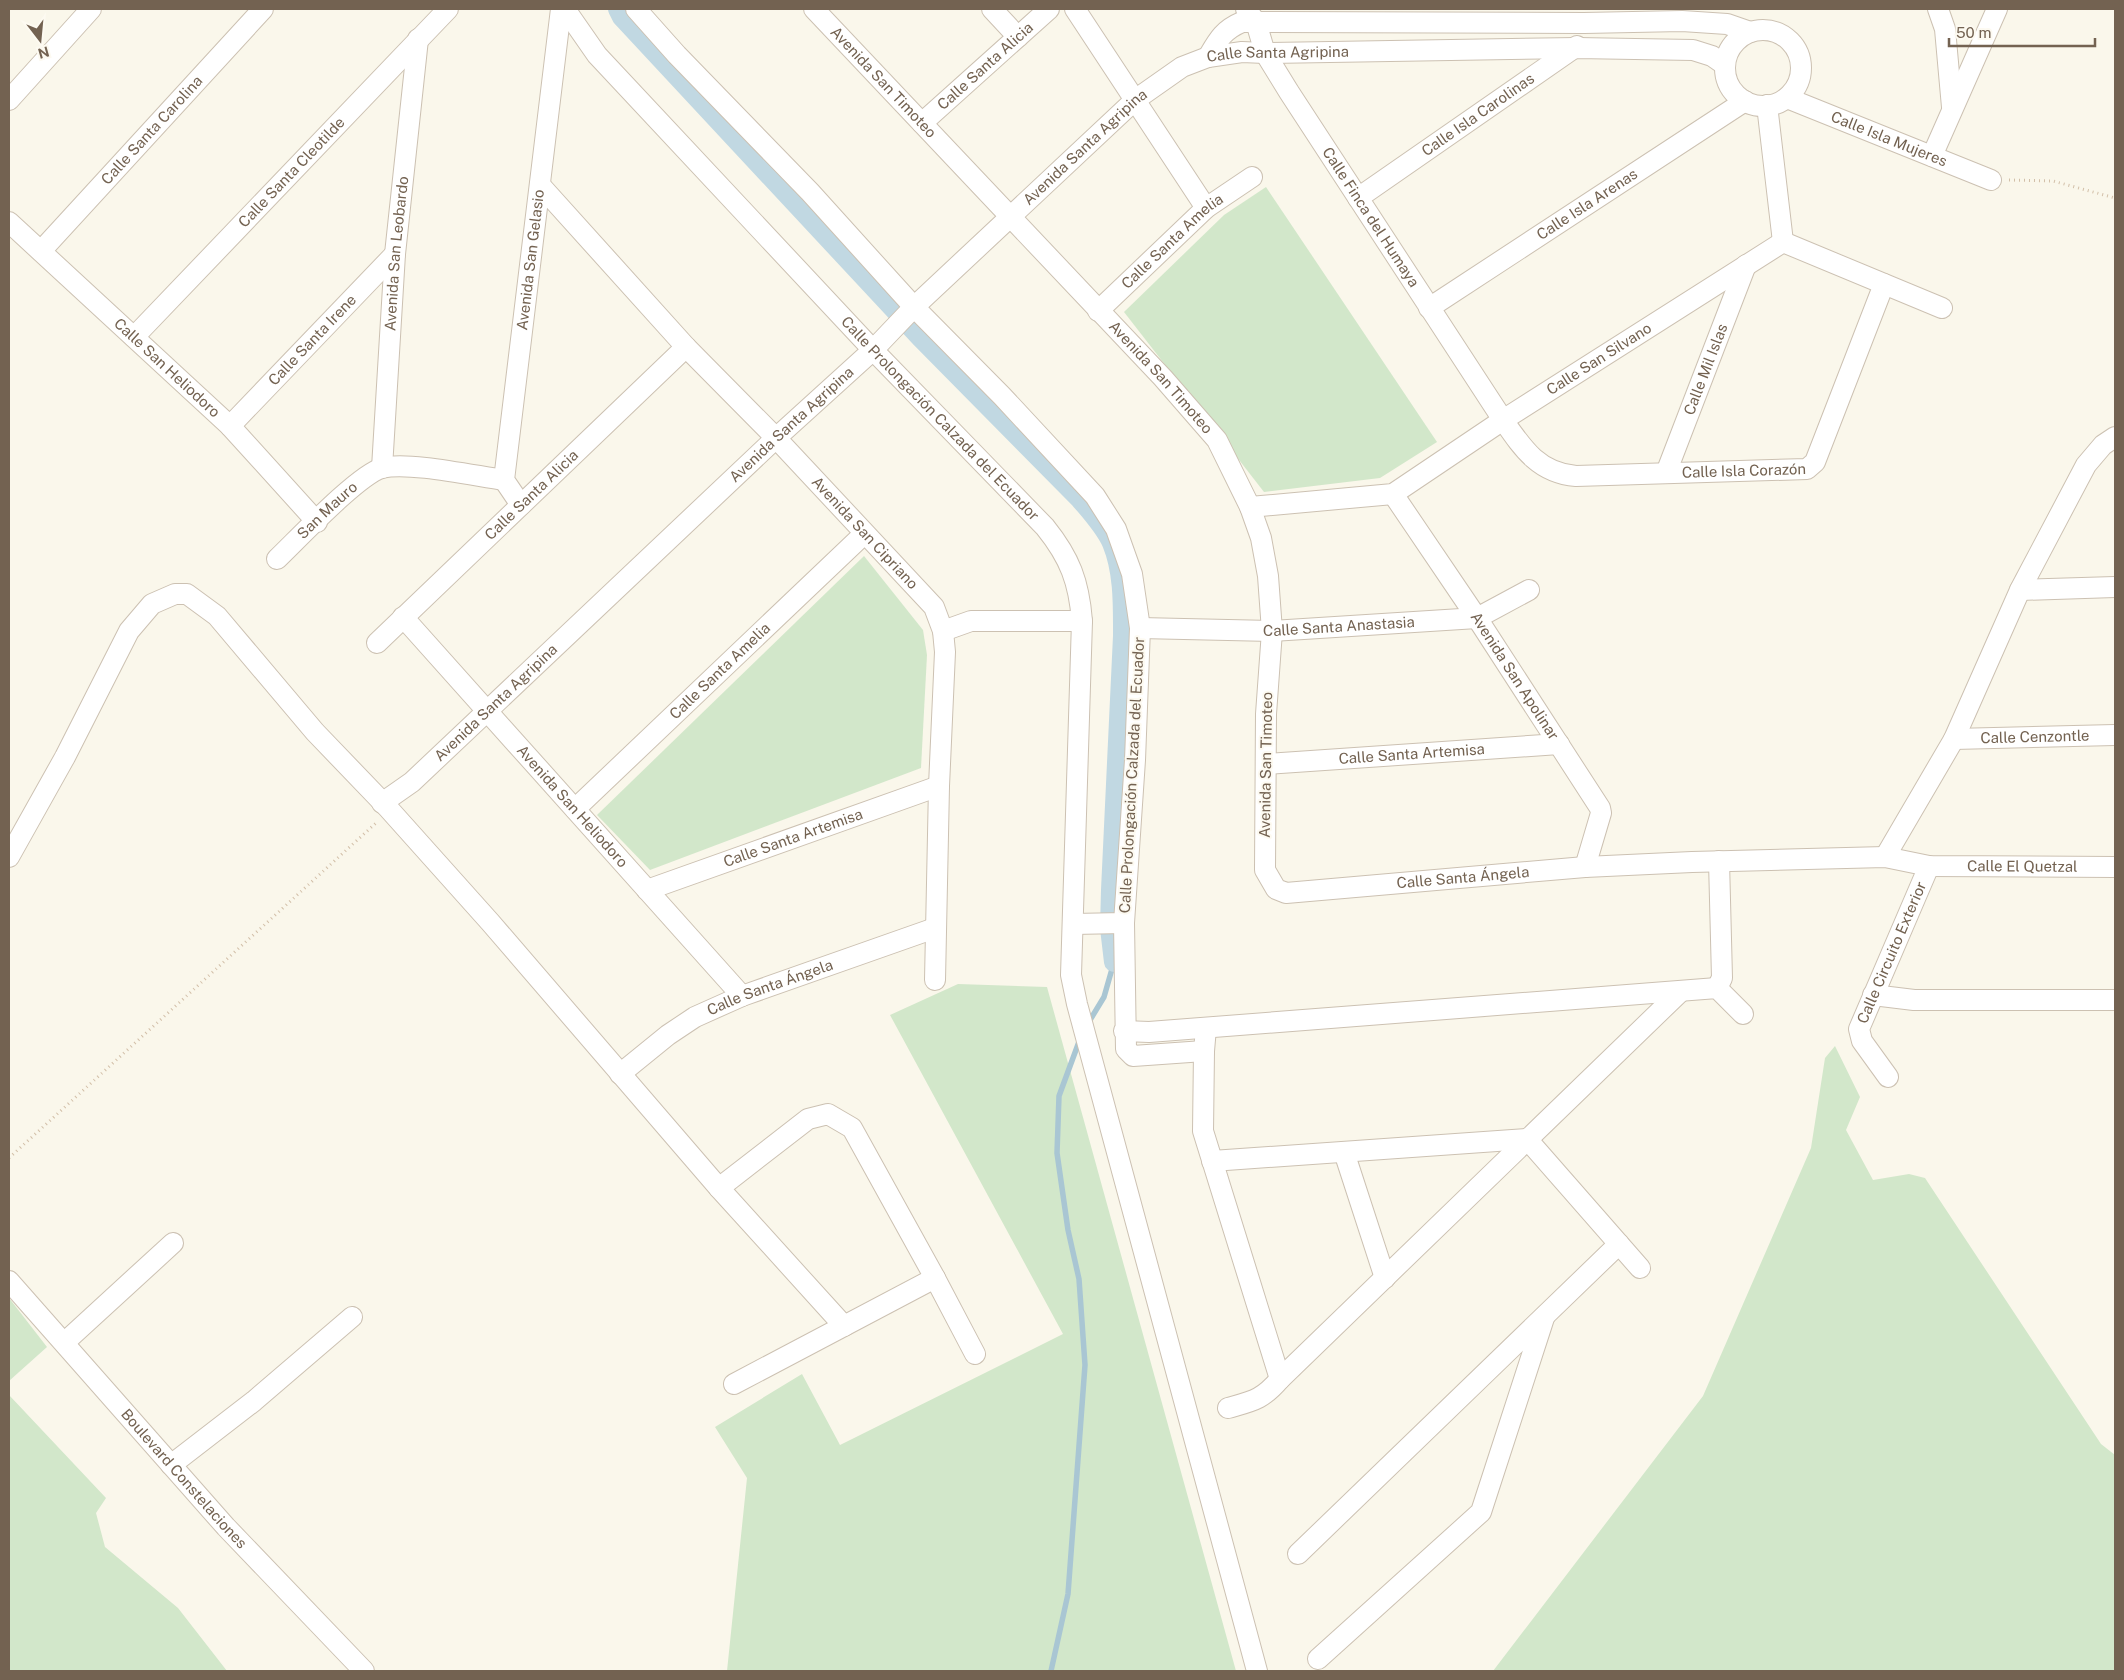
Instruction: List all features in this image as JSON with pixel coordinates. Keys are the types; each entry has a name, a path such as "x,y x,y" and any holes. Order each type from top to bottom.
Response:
{"street":[{"path":"9,100 91,9"},
{"name":"Calle Santa Carolina","path":"41,252 264,9"},
{"name":"Calle Santa Cleotilde","path":"134,337 448,9"},
{"name":"Avenida San Gelasio","path":"504,480 563,9"},
{"name":"Calle Prolongación Calzada del Ecuador","path":"563,9 597,55 879,344 1045,527 1061,546 1073,570 1077,584 1082,621 1072,975 1080,1014 1257,1671"},
{"name":"Calle Prolongación Calzada del Ecuador","path":"636,9 677,55 810,192 910,312 1002,396 1095,496 1116,529 1127,554 1137,601 1140,628 1135,760 1124,923 1123,978 1126,1049 1133,1056 1204,1051"},
{"name":"Avenida San Timoteo","path":"814,9 1098,311 1164,378 1217,440 1250,507 1261,538 1265,557 1272,631 1266,714 1264,851"},
{"path":"992,9 1018,37"},
{"name":"Calle Santa Alicia","path":"922,123 1049,9"},
{"path":"1075,9 1206,208"},
{"path":"1938,9 1945,29 1952,109"},
{"path":"1932,156 1998,9"},
{"name":"Calle Santa Agripina","path":"1208,57 1232,18 1242,22 1251,16 1584,23 1710,22 1727,24 1750,32"},
{"name":"Calle Finca del Humaya","path":"1251,16 1265,53 1503,420"},
{"path":"1577,48 1584,23"},
{"path":"1760,30 1782,34 1797,49 1801,59 1802,70 1800,80 1787,98 1766,105 1745,101 1730,86 1726,76 1725,65 1733,45 1740,37 1750,32 1760,30"},
{"name":"Avenida San Leobardo","path":"382,468 395,254 418,39"},
{"name":"Calle Santa Agripina","path":"1208,57 1242,52 1577,48 1694,50 1712,56 1725,65"},
{"name":"Calle Isla Carolinas","path":"1358,198 1577,48"},
{"name":"Avenida Santa Agripina","path":"385,805 412,782 776,438 879,344 910,312 1135,100 1182,67 1208,57"},
{"name":"Calle Isla Mujeres","path":"1787,98 1991,180"},
{"name":"Calle Isla Arenas","path":"1429,308 1745,101"},
{"path":"1766,105 1783,242 1942,308"},
{"name":"Calle Santa Amelia","path":"1098,311 1206,208 1252,177"},
{"name":"Avenida San Cipriano","path":"540,185 686,347 776,438 864,534 927,597 940,618 945,652 939,786 935,980"},
{"name":"Calle San Heliodoro","path":"9,222 230,426 317,522"},
{"name":"Calle San Silvano","path":"1250,507 1393,494 1503,420 1783,242"},
{"name":"Calle Santa Irene","path":"230,426 395,254"},
{"name":"Calle Mil Islas","path":"1666,473 1746,266"},
{"name":"Calle Isla Corazón","path":"1503,420 1532,459 1554,472 1576,476 1807,468 1816,462 1884,284"},
{"name":"Calle Santa Alicia","path":"378,643 686,347"},
{"path":"1886,857 1954,739 2020,590 2086,465 2099,449 2115,437"},
{"path":"382,468 412,467 504,480 521,506"},
{"name":"San Mauro","path":"278,559 362,479 382,468"},
{"name":"Avenida San Apolinar","path":"1393,494 1477,618 1600,808 1601,813 1585,867"},
{"name":"Calle Santa Amelia","path":"575,809 864,534"},
{"path":"2020,590 2115,587"},
{"name":"Calle Santa Anastasia","path":"1140,628 1272,631 1477,618 1529,590"},
{"path":"9,857 65,757 129,630 152,604 175,594 188,594 217,616 315,732 385,805 490,922 719,1188 844,1326"},
{"name":"Avenida San Heliodoro","path":"403,617 742,996"},
{"path":"943,631 971,621 1082,621"},
{"name":"Calle Cenzontle","path":"1954,739 2115,735"},
{"name":"Calle Santa Artemisa","path":"1266,764 1559,744"},
{"name":"Calle Santa Artemisa","path":"647,890 939,786"},
{"name":"Calle Santa Ángela","path":"1264,851 1265,870 1270,882 1276,889 1286,893 1585,867 1886,857"},
{"name":"Calle El Quetzal","path":"1886,857 1930,866 2115,867"},
{"path":"1717,988 1722,978 1719,862"},
{"name":"Calle Circuito Exterior","path":"1888,1078 1862,1041 1859,1029 1930,866"},
{"name":"Calle Prolongación Calzada del Ecuador","path":"1073,924 1124,923"},
{"name":"Calle Santa Ángela","path":"620,1074 668,1035 695,1017 742,996 935,928"},
{"path":"1124,1031 1149,1032 1206,1028 1717,988 1743,1014"},
{"path":"1228,1408 1259,1399 1268,1393 1280,1379 1681,991"},
{"path":"1873,995 1914,1000 2115,1000"},
{"path":"1206,1028 1203,1131 1280,1379"},
{"path":"719,1188 808,1119 828,1114 852,1128 975,1354"},
{"path":"1212,1161 1527,1140"},
{"path":"1527,1140 1640,1268"},
{"path":"1344,1152 1384,1278"},
{"path":"64,1342 174,1243"},
{"path":"1298,1554 1619,1244"},
{"path":"734,1384 935,1278"},
{"name":"Boulevard Constelaciones","path":"9,1281 262,1565 364,1671"},
{"path":"171,1465 254,1401 352,1316"},
{"path":"1318,1659 1481,1512 1544,1316"}],"path":[{"path":"1991,180 2053,181 2115,198"},
{"path":"9,1158 298,893 374,826 385,805"}],"green space":[{"path":"1266,187 1437,442 1380,478 1264,492 1124,312 1224,215"},
{"path":"864,556 923,630 927,655 921,768 650,870 597,815"},
{"path":"958,984 1047,987 1236,1671 727,1671 747,1478 715,1427 802,1374 840,1445 1063,1334 890,1015"},
{"path":"1835,1046 1860,1097 1846,1130 1873,1180 1909,1174 1925,1178 2101,1444 2115,1455 2115,1671 1493,1671 1703,1396 1811,1148 1825,1058"},
{"path":"9,1298 47,1347 9,1381"},
{"path":"9,1395 106,1498 96,1513 105,1547 178,1608 227,1671 9,1671"}],"waterway":[{"path":"618,9 622,17 920,337 1080,499 1106,531 1119,566 1123,613 1110,928 1114,962"},
{"path":"1087,1025 1104,997 1114,962"},
{"path":"1051,1671 1068,1594 1085,1365 1079,1279 1068,1230 1057,1153 1059,1096 1080,1039"}]}
